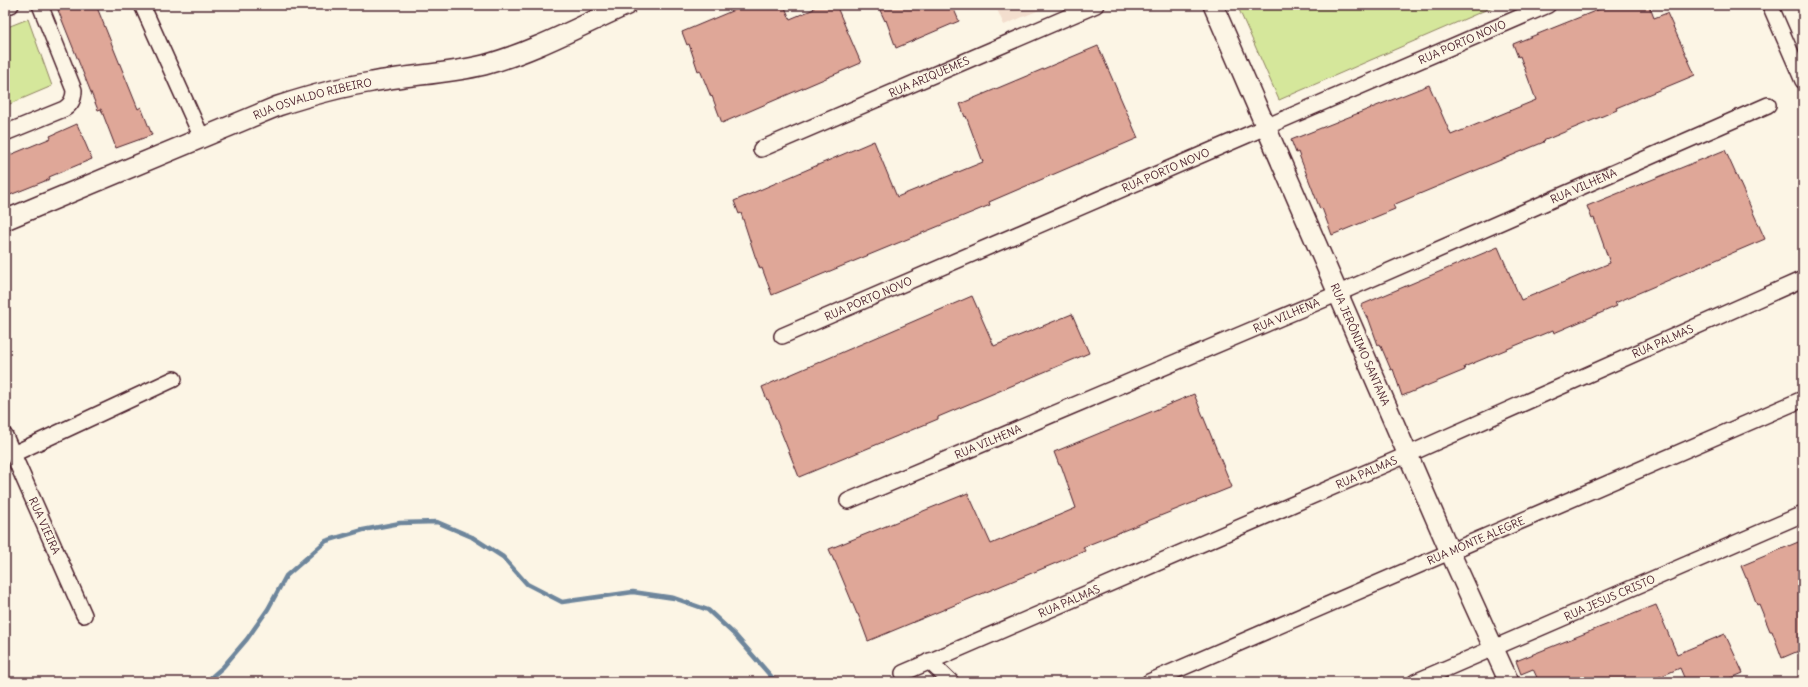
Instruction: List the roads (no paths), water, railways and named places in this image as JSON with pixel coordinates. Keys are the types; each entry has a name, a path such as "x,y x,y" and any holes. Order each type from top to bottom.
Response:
{"street":[{"path":"5,8 11,5"},
{"path":"5,133 64,109 69,106 74,96 74,90 40,5"},
{"path":"142,5 202,138"},
{"name":"RUA OSVALDO RIBEIRO","path":"5,220 278,106 324,91 374,82 434,75 484,65 525,51 627,5"},
{"name":"RUA ARIQUEMES","path":"761,149 1096,5"},
{"name":"RUA JERÔNIMO SANTANA","path":"1213,5 1409,454 1450,552 1509,682"},
{"name":"RUA PORTO NOVO","path":"782,336 1548,5"},
{"path":"1770,5 1803,81"},
{"name":"RUA VILHENA","path":"848,501 1339,293 1768,105"},
{"name":"RUA PALMAS","path":"903,673 1409,454 1803,279"},
{"path":"13,454 174,378"},
{"name":"RUA MONTE ALEGRE","path":"1148,682 1803,399"},
{"name":"RUA VIEIRA","path":"5,436 84,615"},
{"name":"RUA JESUS CRISTO","path":"1415,682 1803,514"},
{"path":"929,661 951,682"}],"waterway":[{"path":"206,682 223,667 247,639 268,609 286,576 326,541 363,530 400,523 437,522 472,537 503,557 527,584 562,602 633,592 674,598 708,610 735,635 776,682"}]}
